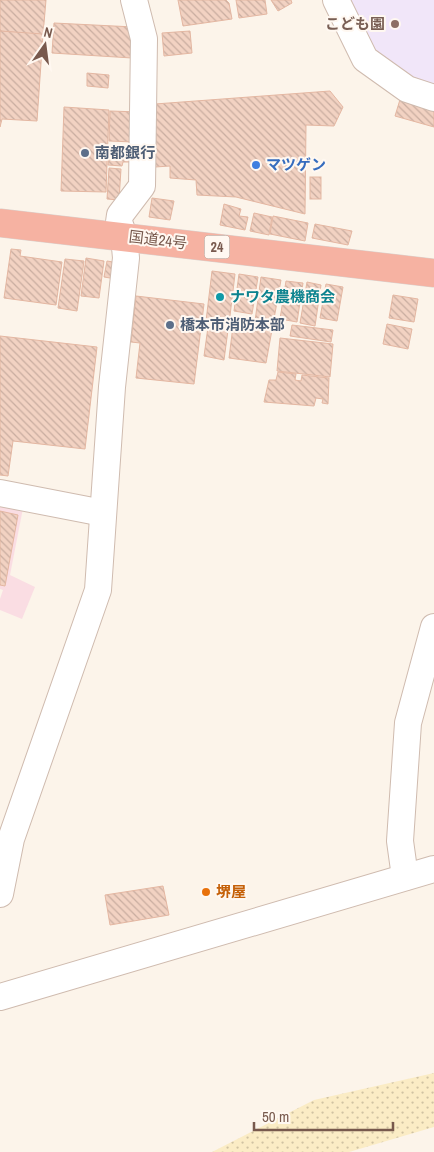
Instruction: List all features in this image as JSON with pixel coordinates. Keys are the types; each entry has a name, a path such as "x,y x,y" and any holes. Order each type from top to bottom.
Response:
{"highway":[{"name":"国道24号","path":"0,224 124,236 434,273"}],"street":[{"path":"0,894 14,831 96,597 112,387 126,258 124,236 119,222 120,215 142,186 144,39 134,0"},
{"path":"336,0 365,59 407,89 434,98"},
{"path":"0,493 103,513"},
{"path":"405,877 400,841 408,723 434,628"},
{"path":"0,997 434,869"}],"shaded area":[{"name":"こども園","path":"346,0 434,0 434,92 367,49"},
{"path":"0,499 24,503 10,575 35,587 22,619 0,610 0,599 3,590 0,589"}],"sand":[{"path":"434,1073 434,1127 349,1152 212,1152 314,1100"}],"building":[{"path":"0,0 46,0 43,35 0,31"},
{"path":"178,0 226,0 229,3 232,19 183,26"},
{"path":"236,0 265,0 267,14 239,18"},
{"path":"271,0 291,0 292,3 278,11"},
{"path":"54,23 134,27 132,58 52,53"},
{"path":"0,31 43,34 37,121 2,119 0,127"},
{"path":"190,31 192,53 164,56 162,33"},
{"path":"87,73 109,75 108,88 87,86"},
{"path":"330,91 343,107 334,126 306,125 305,214 236,197 197,195 196,180 170,178 170,166 155,167 155,104"},
{"path":"402,93 434,103 434,127 395,116"},
{"path":"64,107 109,110 106,192 61,191"},
{"path":"110,111 140,112 134,142 109,141"},
{"path":"110,149 133,151 132,162 123,162 122,166 108,165"},
{"path":"109,168 121,169 119,200 107,199"},
{"path":"310,177 321,177 321,199 310,199"},
{"path":"152,198 174,201 170,220 149,217"},
{"path":"224,204 241,209 239,216 248,217 245,230 220,225"},
{"path":"254,213 272,217 269,235 250,231"},
{"path":"273,216 308,223 305,241 270,234"},
{"path":"315,224 352,231 348,245 312,238"},
{"path":"11,249 21,250 20,256 62,262 56,305 4,298"},
{"path":"86,258 104,261 99,298 81,296"},
{"path":"65,259 84,261 77,311 58,308"},
{"path":"107,261 119,263 116,279 104,277"},
{"name":"ナワタ農機商会","path":"212,271 235,274 229,324 206,321"},
{"path":"239,274 258,277 252,314 234,311"},
{"path":"261,277 281,280 266,363 229,358 234,318 255,321"},
{"path":"286,281 303,283 297,322 280,319"},
{"path":"307,282 321,285 315,326 300,323"},
{"path":"326,284 343,287 337,321 320,318"},
{"path":"393,295 418,299 414,322 389,318"},
{"path":"136,296 204,304 194,384 136,378 140,343 131,342"},
{"path":"387,324 412,329 408,349 383,344"},
{"path":"292,325 333,330 331,342 290,336"},
{"path":"208,327 228,330 224,360 204,356"},
{"path":"0,336 97,347 85,449 13,441 8,476 0,475"},
{"path":"280,338 333,344 330,377 277,371"},
{"path":"278,372 296,374 295,380 301,381 302,375 329,378 328,404 322,403 323,399 316,398 314,406 264,402 269,380 276,380"},
{"path":"0,511 18,515 5,586 0,585"},
{"path":"163,886 169,915 110,925 105,895"}],"place":[{"name":"こども園","path":"395,24"},
{"name":"南都銀行","path":"85,153"},
{"name":"マツゲン","path":"256,165"},
{"name":"ナワタ農機商会","path":"220,297"},
{"name":"橋本市消防本部","path":"170,325"},
{"name":"堺屋","path":"206,892"}]}
